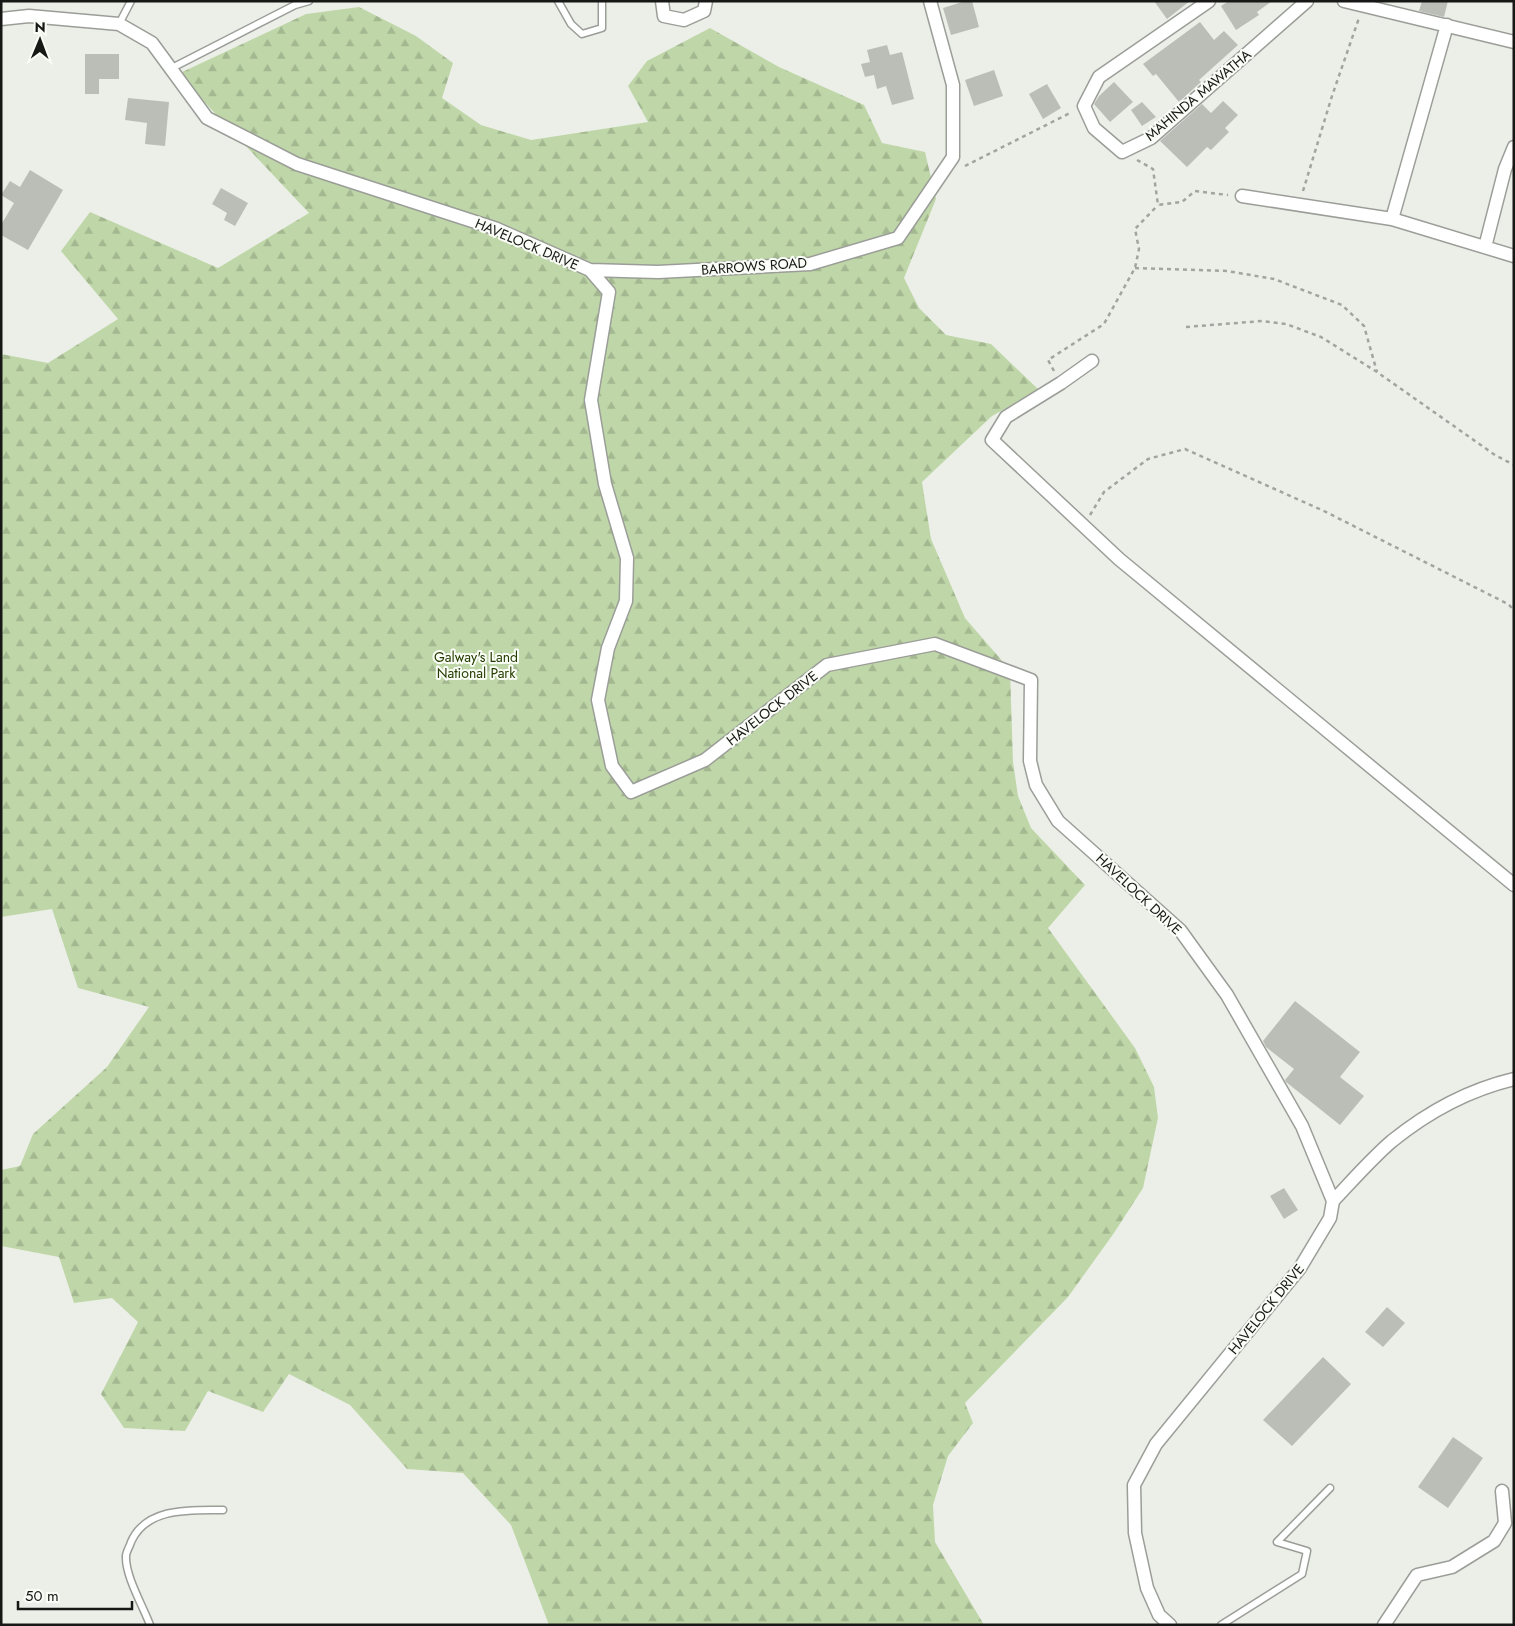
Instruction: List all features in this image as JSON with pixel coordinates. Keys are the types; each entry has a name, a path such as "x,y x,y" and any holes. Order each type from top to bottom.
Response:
{"street":[{"path":"662,1 664,16 684,20 704,11 706,1"},
{"name":"BARROWS ROAD","path":"590,270 658,272 810,264 898,238 953,157 952,85 930,1"},
{"path":"1122,152 1094,128 1084,106 1099,77 1209,1"},
{"name":"MAHINDA MAWATHA","path":"1122,152 1151,138 1307,1"},
{"path":"1344,1 1514,42"},
{"name":"HAVELOCK DRIVE","path":"1,19 29,16 118,24 152,43 207,118 297,164 497,229 590,270 609,292 591,400 605,484 627,558 626,601 608,648 598,700 612,766 631,792 705,760 827,665 934,644 1031,680 1030,761 1036,785 1058,820 1180,930 1227,995 1302,1126 1333,1201 1330,1218 1300,1268 1156,1444 1134,1485 1135,1533 1147,1588 1159,1615 1170,1625"},
{"path":"1392,219 1447,25"},
{"path":"1485,246 1505,169 1514,147"},
{"path":"1242,196 1392,219 1514,256"},
{"path":"1092,361 1061,383 1006,417 992,440 1119,559 1514,885"},
{"path":"1333,1201 1391,1142 1434,1110 1486,1086 1514,1080"},
{"path":"1384,1625 1417,1574 1452,1567 1494,1541 1505,1523 1502,1491"}],"lane":[{"path":"118,24 131,1"},
{"path":"170,69 295,5 309,1"},
{"path":"558,1 571,24 582,34 602,28 602,1"},
{"path":"1221,1625 1302,1574 1307,1551 1277,1542 1330,1488"},
{"path":"150,1625 129,1573 126,1555 135,1533 153,1518 188,1510 223,1510"}],"path":[{"path":"1299,205 1332,96 1364,6"},
{"path":"963,166 1084,106"},
{"path":"1122,152 1153,169 1158,205"},
{"path":"1061,383 1048,360 1104,324 1135,268 1139,249 1135,229 1158,205 1182,202 1195,191 1242,196"},
{"path":"1135,268 1226,271 1274,278 1342,304 1364,326 1377,372"},
{"path":"1186,327 1262,321 1286,324 1321,337 1377,372 1495,455 1514,465"},
{"path":"1083,524 1104,492 1148,459 1185,449 1324,511 1508,604 1514,610"}],"green space":[{"name":"Galway's Land National Park","path":"359,7 416,36 453,63 442,98 481,125 531,140 648,122 628,86 647,61 710,28 779,67 864,105 882,143 925,152 936,199 904,278 919,308 946,335 991,344 1039,390 992,416 922,482 931,539 965,618 1010,670 1013,762 1018,796 1031,828 1085,885 1048,928 1135,1048 1154,1087 1158,1118 1143,1188 1114,1233 1068,1297 965,1403 973,1423 948,1456 933,1505 935,1542 984,1625 549,1625 511,1525 463,1473 407,1469 350,1405 289,1374 263,1412 208,1391 185,1431 124,1428 101,1394 138,1322 112,1298 74,1303 59,1257 1,1246 1,1170 20,1166 33,1134 107,1067 149,1007 78,988 52,909 1,917 1,354 48,363 118,319 61,251 90,212 218,268 309,213 178,74 306,14"}],"building":[{"path":"965,1 972,1 979,27 951,35 943,8"},
{"path":"1154,1 1190,1 1167,19"},
{"path":"1229,1 1272,1 1257,12 1259,15 1236,30 1221,6"},
{"path":"1422,1 1448,1 1444,17 1419,11"},
{"path":"1200,22 1214,40 1224,31 1238,45 1199,80 1201,82 1179,102 1156,74 1153,76 1143,64"},
{"path":"887,45 890,55 902,52 914,99 892,105 886,86 877,89 874,75 865,77 861,64 870,62 867,50"},
{"path":"85,54 119,54 119,79 99,79 99,94 85,94"},
{"path":"994,70 1003,96 974,106 965,80"},
{"path":"1114,82 1133,102 1110,122 1094,104 1099,96"},
{"path":"1047,84 1061,108 1043,119 1029,94"},
{"path":"128,98 169,102 165,146 145,144 147,123 125,120"},
{"path":"1223,101 1238,115 1225,128 1229,132 1211,150 1207,147 1187,167 1160,141 1202,104 1211,113"},
{"path":"1142,102 1156,117 1142,126 1131,110"},
{"path":"30,170 63,190 28,250 1,235 1,225 14,203 1,195 10,181 20,187"},
{"path":"221,188 248,203 235,226 224,220 227,213 212,204"},
{"path":"1295,1001 1360,1052 1340,1077 1364,1096 1340,1125 1286,1082 1285,1080 1294,1069 1266,1047 1263,1041"},
{"path":"1284,1188 1298,1210 1284,1219 1270,1196"},
{"path":"1387,1307 1405,1323 1383,1347 1365,1332"},
{"path":"1323,1357 1351,1384 1292,1446 1263,1420"},
{"path":"1453,1437 1483,1458 1448,1508 1418,1487"}]}
